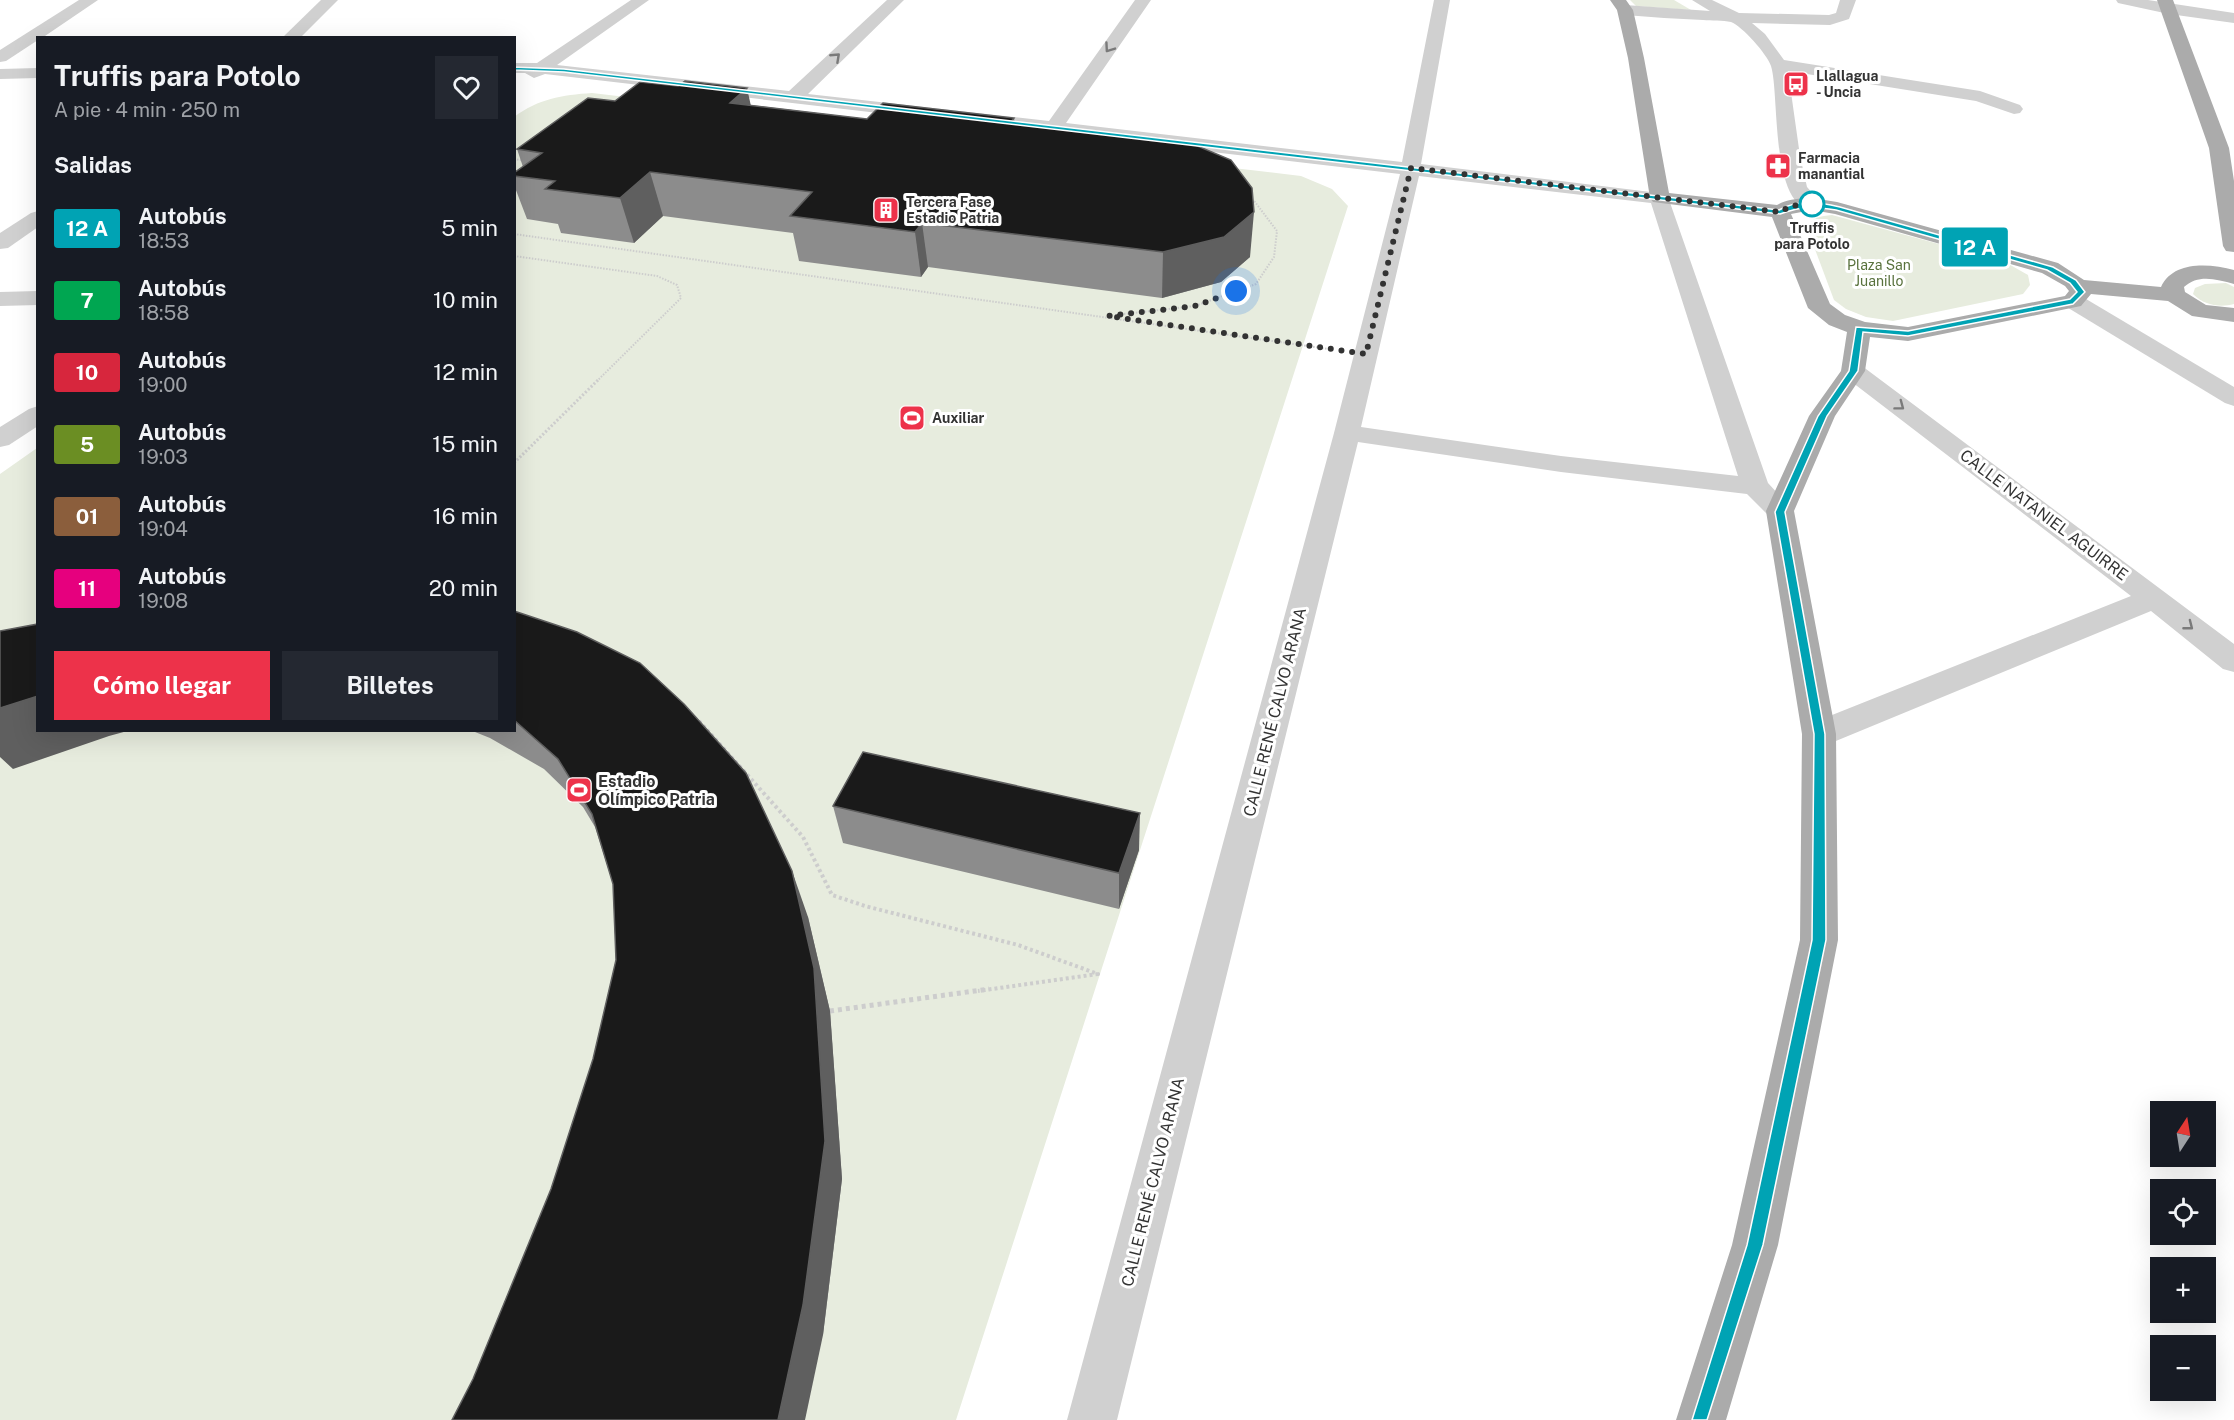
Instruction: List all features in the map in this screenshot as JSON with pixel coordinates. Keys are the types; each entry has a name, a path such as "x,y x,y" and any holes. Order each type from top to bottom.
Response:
{"main road":[{"path":"1622,5 1636,58 1659,198 1780,212 1791,206 1812,204 1837,208 2050,268 2073,281 2075,294"},
{"path":"2167,5 2226,149 2234,247 2198,272 2178,278 2172,286 2174,295"},
{"path":"1780,212 1820,308 1837,320 1859,328 1883,333 1908,334 2075,294 2174,295 2200,311 2234,315"},
{"path":"2198,272 2234,277"},
{"path":"1701,1420 1755,1245 1819,940 1820,734 1768,499 1853,371 1859,328"}],"street":[{"path":"0,57 90,0"},
{"path":"292,36 330,0"},
{"path":"516,86 641,0"},
{"path":"794,97 896,0"},
{"path":"1054,127 1143,0"},
{"name":"CALLE RENÉ CALVO ARANA","path":"1092,1420 1347,433 1411,168 1442,0"},
{"path":"1700,0 1736,18 1759,37 1779,65 1790,156 1797,189 1812,204"},
{"path":"1622,5 1736,18 1830,20 1843,16 1848,0"},
{"path":"2124,0 2167,5 2234,18"},
{"path":"587,37 602,9"},
{"path":"1779,65 1812,68 1980,96 2014,109"},
{"path":"516,68 541,68 1659,198 1768,499 1347,433"},
{"path":"0,74 36,73"},
{"path":"0,243 36,218"},
{"path":"2075,294 2234,398"},
{"path":"0,299 36,298"},
{"name":"CALLE NATANIEL AGUIRRE","path":"1853,371 2154,598 2234,662"},
{"path":"0,439 36,415"},
{"path":"1820,734 2154,598"}],"path":[{"path":"516,159 533,162"},
{"path":"1108,316 1195,306 1256,284 1274,257 1277,231 1255,202 1245,198"},
{"path":"516,234 1366,354"},
{"path":"516,256 657,276 677,285 681,298 516,461"},
{"path":"696,719 705,725 803,837 832,895 1018,945 1098,974 830,1011"}],"green space":[{"path":"1630,0 1674,0 1691,10 1636,6"},
{"name":"Estadio Olímpico Patria","path":"592,93 1301,176 1332,189 1348,206 956,1420 0,1420 0,474 36,449 36,732 516,732 516,116 541,102"},
{"name":"Plaza San Juanillo","path":"1832,215 2005,262 2028,275 2030,285 2023,294 1893,321 1866,317 1846,309 1834,300 1807,228 1817,218"},
{"path":"2226,283 2234,287 2234,304 2212,305 2193,294 2195,288 2205,284"}],"building":[{"path":"685,81 747,88 730,103 867,119 883,103 1014,118 1011,122 1188,142 1231,160 1252,188 1254,212 1224,237 1163,252 922,223 915,232 790,216 812,192 650,172 620,198 545,189 555,181 516,176 516,172 542,153 517,149 588,98 615,101 640,82 678,86"},
{"name":"Estadio Olímpico Patria","path":"516,612 577,632 640,663 684,704 746,773 792,871 814,968 825,1141 803,1305 778,1420 452,1420 473,1379 551,1189 593,1059 616,960 613,884 592,814 558,759 516,722"},
{"path":"36,624 36,697 0,708 0,631"},
{"path":"863,752 1140,813 1119,873 833,806"}],"bus line":[{"path":"516,68 564,70 1780,212 1791,206 1812,204 1837,208 2050,268 2073,281 2081,292 2073,301 1908,334 1883,333 1859,328 1853,371 1822,416 1780,512 1820,734 1819,940 1755,1245 1701,1420"}],"place":[{"name":"Llallagua - Uncia","path":"1796,84"},
{"name":"Farmacia manantial","path":"1778,166"},
{"name":"Truffis para Potolo","path":"1812,204"},
{"name":"Tercera Fase Estadio Patria","path":"886,210"},
{"name":"Auxiliar","path":"912,418"},
{"name":"Estadio Olímpico Patria","path":"579,790"}],"route":[{"path":"1236,291 1195,306 1108,316 1366,354 1411,168 1780,212 1791,206 1812,204"}]}
